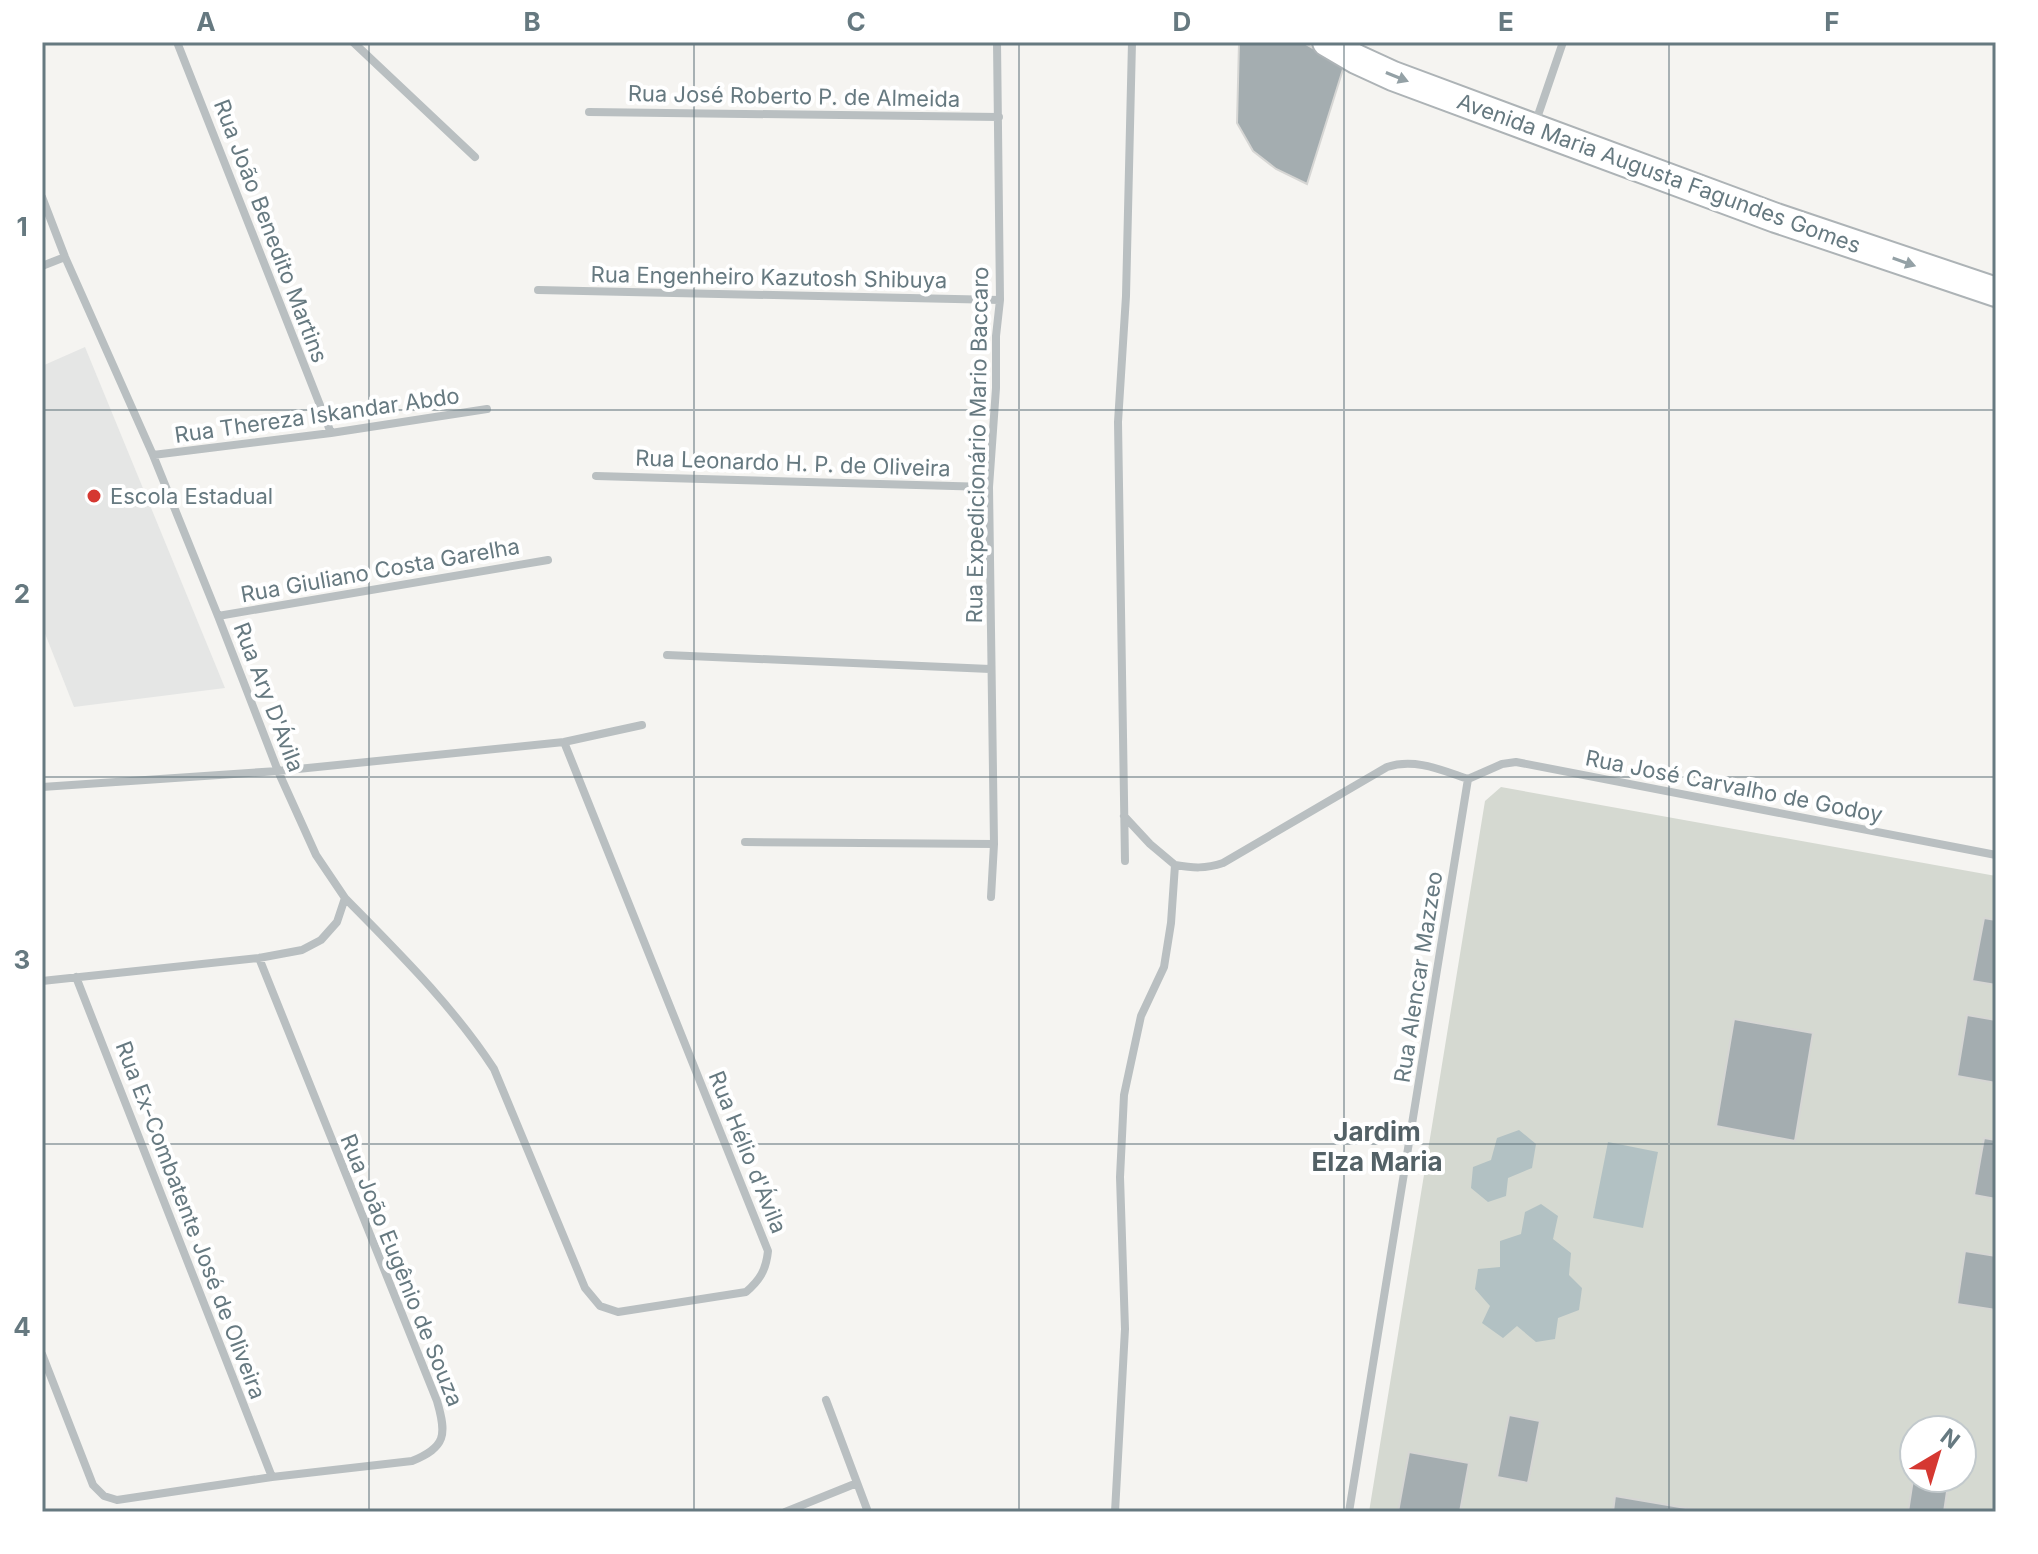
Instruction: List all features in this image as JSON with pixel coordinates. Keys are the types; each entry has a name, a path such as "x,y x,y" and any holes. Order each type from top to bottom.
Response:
{"main road":[{"name":"Avenida Maria Augusta Fagundes Gomes","path":"1327,42 1393,76 1776,218 1996,292"}],"street":[{"name":"Rua João Benedito Martins","path":"177,42 331,433"},
{"path":"353,42 475,157"},
{"name":"Rua Expedicionário Mario Baccaro","path":"991,897 994,844 989,487 1000,300 997,42"},
{"path":"1125,861 1118,422 1126,296 1132,42"},
{"path":"1534,128 1563,42"},
{"name":"Rua José Roberto P. de Almeida","path":"589,112 999,117"},
{"name":"Rua Ary D'Ávila","path":"42,197 65,257 153,455 278,771 316,855 345,898"},
{"path":"42,266 65,257"},
{"name":"Rua Engenheiro Kazutosh Shibuya","path":"538,290 1000,300"},
{"name":"Rua Thereza Iskandar Abdo","path":"153,455 331,433 487,409"},
{"name":"Rua Leonardo H. P. de Oliveira","path":"596,476 989,487"},
{"name":"Rua Giuliano Costa Garelha","path":"218,616 548,560"},
{"path":"667,655 990,669"},
{"path":"42,787 278,771 564,742 642,725"},
{"name":"Rua Hélio d'Ávila","path":"345,898 473,1036 494,1069 585,1288 600,1306 618,1312 746,1292 759,1281 767,1266 768,1251 564,742"},
{"path":"1124,816 1175,865 1209,868 1223,863 1387,767 1415,762 1468,779"},
{"name":"Rua José Carvalho de Godoy","path":"1468,779 1502,764 1516,762 1996,855"},
{"name":"Rua Alencar Mazzeo","path":"1349,1512 1468,779"},
{"path":"745,842 994,844"},
{"path":"1115,1512 1125,1329 1120,1177 1124,1095 1141,1016 1164,967 1175,865"},
{"path":"42,981 259,958 302,950 321,940 337,922 345,898"},
{"name":"Rua João Eugênio de Souza","path":"42,1354 93,1485 104,1496 117,1500 272,1477 412,1461 429,1454 442,1441 443,1423 437,1401 259,958"},
{"name":"Rua Ex-Combatente José de Oliveira","path":"76,977 272,1477"},
{"path":"826,1400 868,1512"},
{"path":"785,1512 857,1483"}],"shaded area":[{"name":"Escola Estadual","path":"85,347 225,688 74,707 42,626 42,366"},
{"path":"1501,787 1996,876 1996,1512 1369,1512 1485,801"},
{"path":"1519,1130 1536,1144 1532,1168 1508,1178 1506,1196 1488,1202 1471,1188 1473,1167 1491,1160 1497,1138"},
{"path":"1608,1142 1658,1152 1643,1228 1593,1218"},
{"path":"1541,1204 1558,1216 1553,1239 1571,1253 1569,1275 1582,1288 1579,1310 1558,1318 1555,1339 1536,1342 1517,1326 1503,1338 1482,1323 1490,1306 1475,1289 1478,1269 1500,1267 1500,1241 1521,1234 1525,1212"}],"building":[{"path":"1239,42 1302,42 1344,66 1307,184 1276,169 1253,151 1237,123"},
{"path":"1984,918 1996,920 1996,985 1972,981"},
{"path":"1967,1015 1996,1020 1996,1083 1957,1076"},
{"path":"1734,1019 1813,1033 1795,1141 1716,1126"},
{"path":"1984,1138 1996,1140 1996,1199 1974,1195"},
{"path":"1965,1251 1996,1256 1996,1310 1957,1304"},
{"path":"1509,1415 1540,1421 1528,1483 1497,1477"},
{"path":"1409,1452 1469,1463 1460,1512 1398,1512"},
{"path":"1911,1494 1947,1494 1944,1512 1908,1512"},
{"path":"1615,1496 1709,1512 1613,1512"}],"place":[{"name":"Escola Estadual","path":"94,496"}],"district":[{"name":"Jardim Elza Maria","path":"1377,1146"}]}
